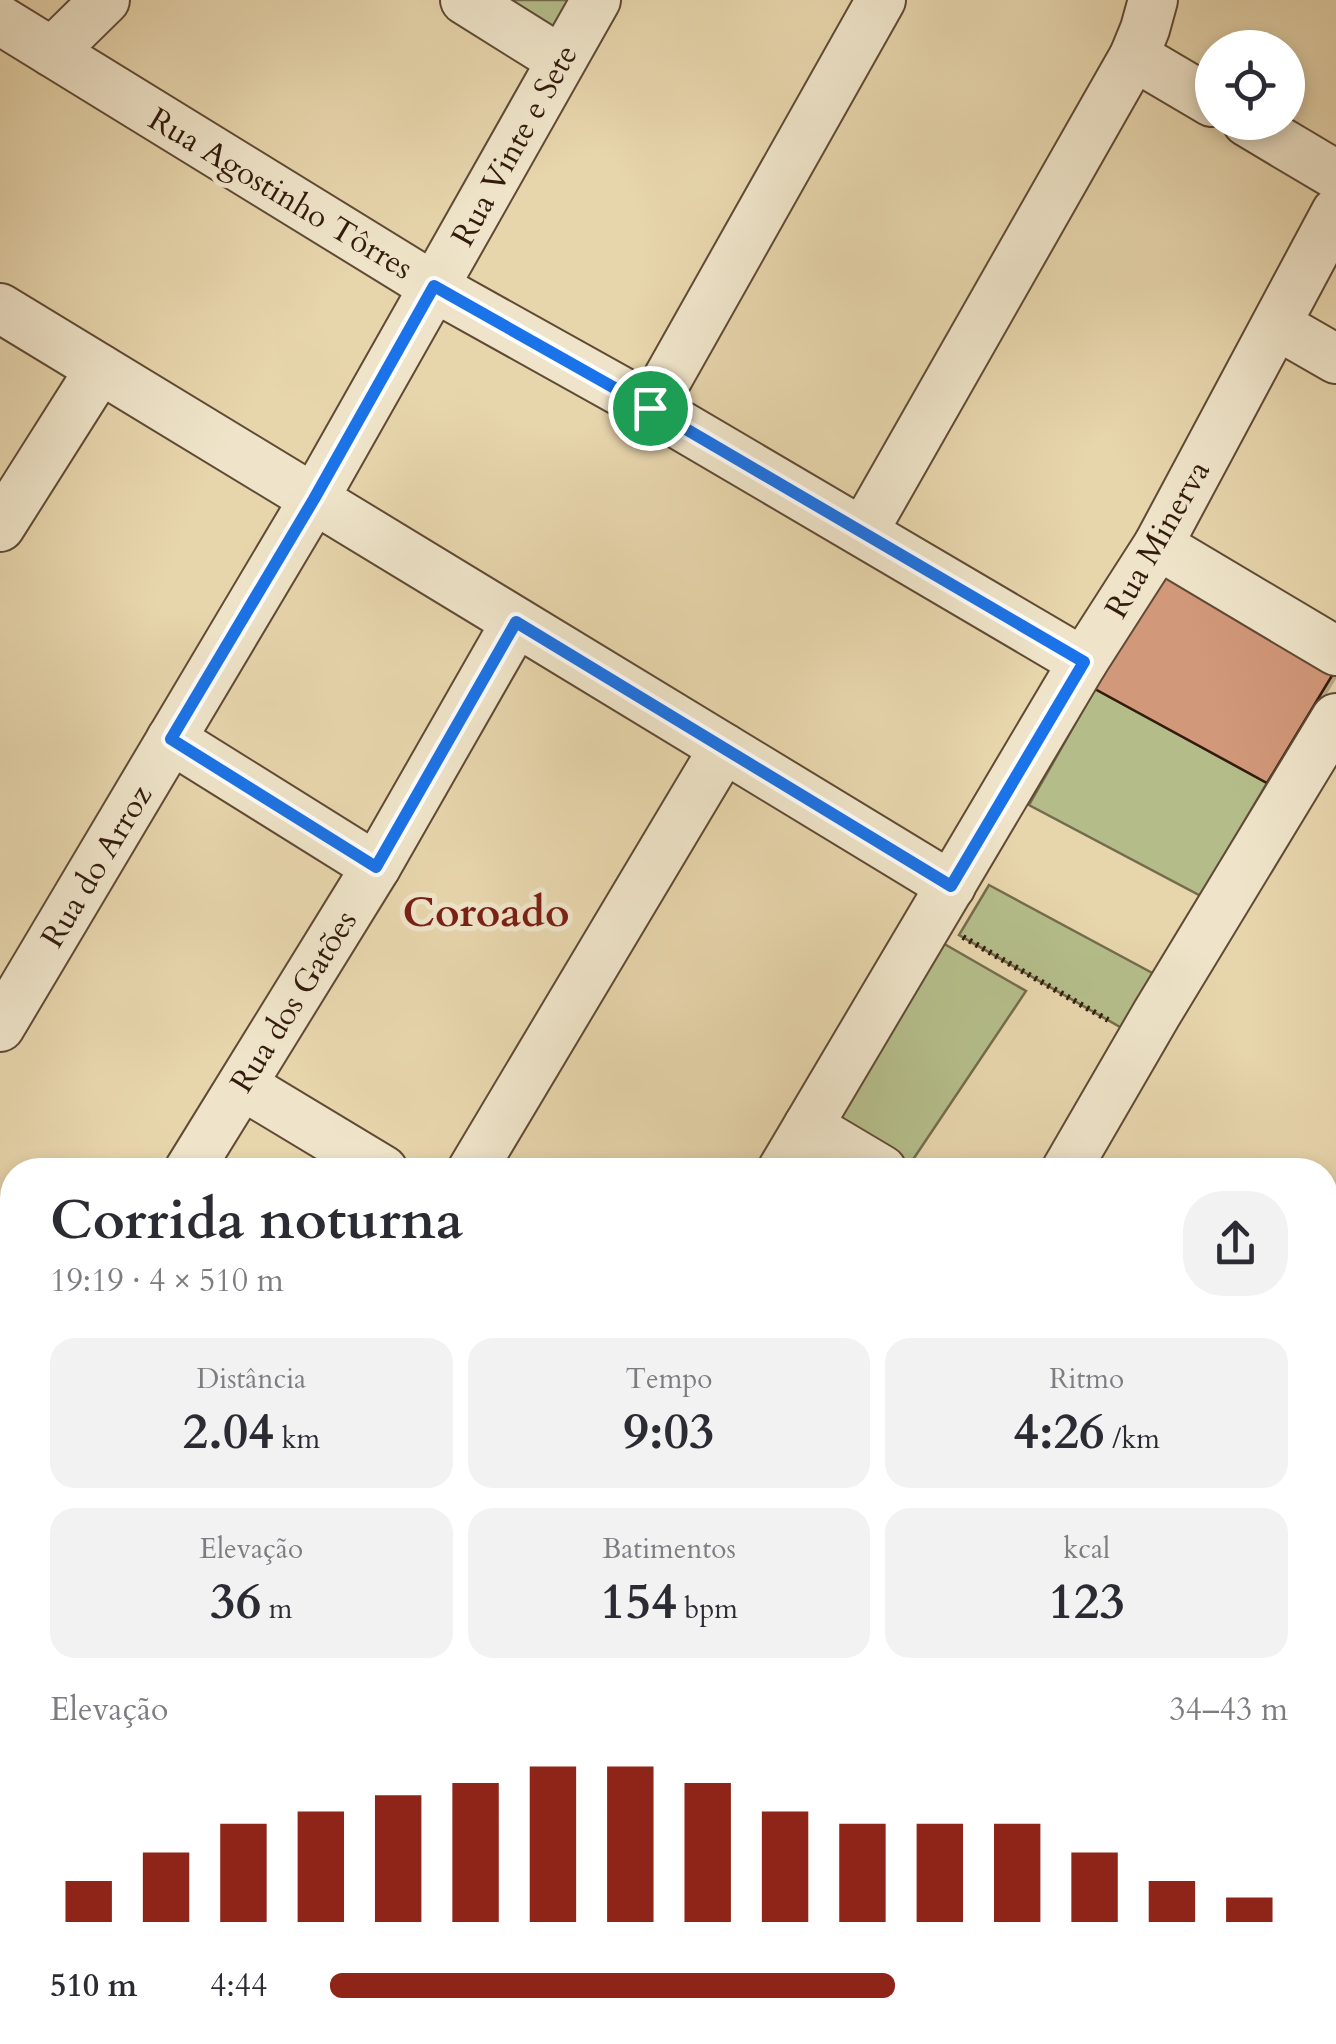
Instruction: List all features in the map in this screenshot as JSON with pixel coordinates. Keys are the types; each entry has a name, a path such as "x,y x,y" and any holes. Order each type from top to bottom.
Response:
{"street":[{"path":"52,52 105,0"},
{"path":"465,0 561,60"},
{"name":"Rua Vinte e Sete","path":"314,499 596,0"},
{"path":"650,408 881,0"},
{"name":"Rua Agostinho Tôrres","path":"0,20 434,286 1084,662"},
{"path":"863,532 1144,28 1195,84"},
{"path":"1277,140 1336,175"},
{"name":"Rua Minerva","path":"789,1158 1158,544 1336,212"},
{"path":"0,308 724,748 941,902"},
{"path":"1277,325 1336,359"},
{"path":"0,527 100,369"},
{"name":"Rua do Arroz","path":"0,1027 314,499"},
{"path":"1158,544 1336,651"},
{"name":"Rua dos Gatões","path":"196,1158 376,867 516,622"},
{"path":"1073,1158 1336,718"},
{"path":"171,739 376,867"},
{"path":"479,1158 724,748"},
{"path":"242,1084 364,1158"},
{"path":"808,1126 862,1158"}],"path":[{"path":"941,902 1142,1039"}],"green space":[{"path":"499,0 573,0 554,33"},
{"path":"1095,689 1267,783 1201,896 1029,805"},
{"path":"989,885 1156,975 1127,1031 959,935"},
{"path":"934,938 1026,991 914,1158 894,1158 826,1116"}],"building":[{"path":"1159,572 1336,669 1267,783 1095,689"}],"district":[{"name":"Coroado","path":"486,911"}],"route":[{"path":"434,286 650,408 1084,662 951,886 516,622 376,867 171,739 314,499 434,286"}]}
